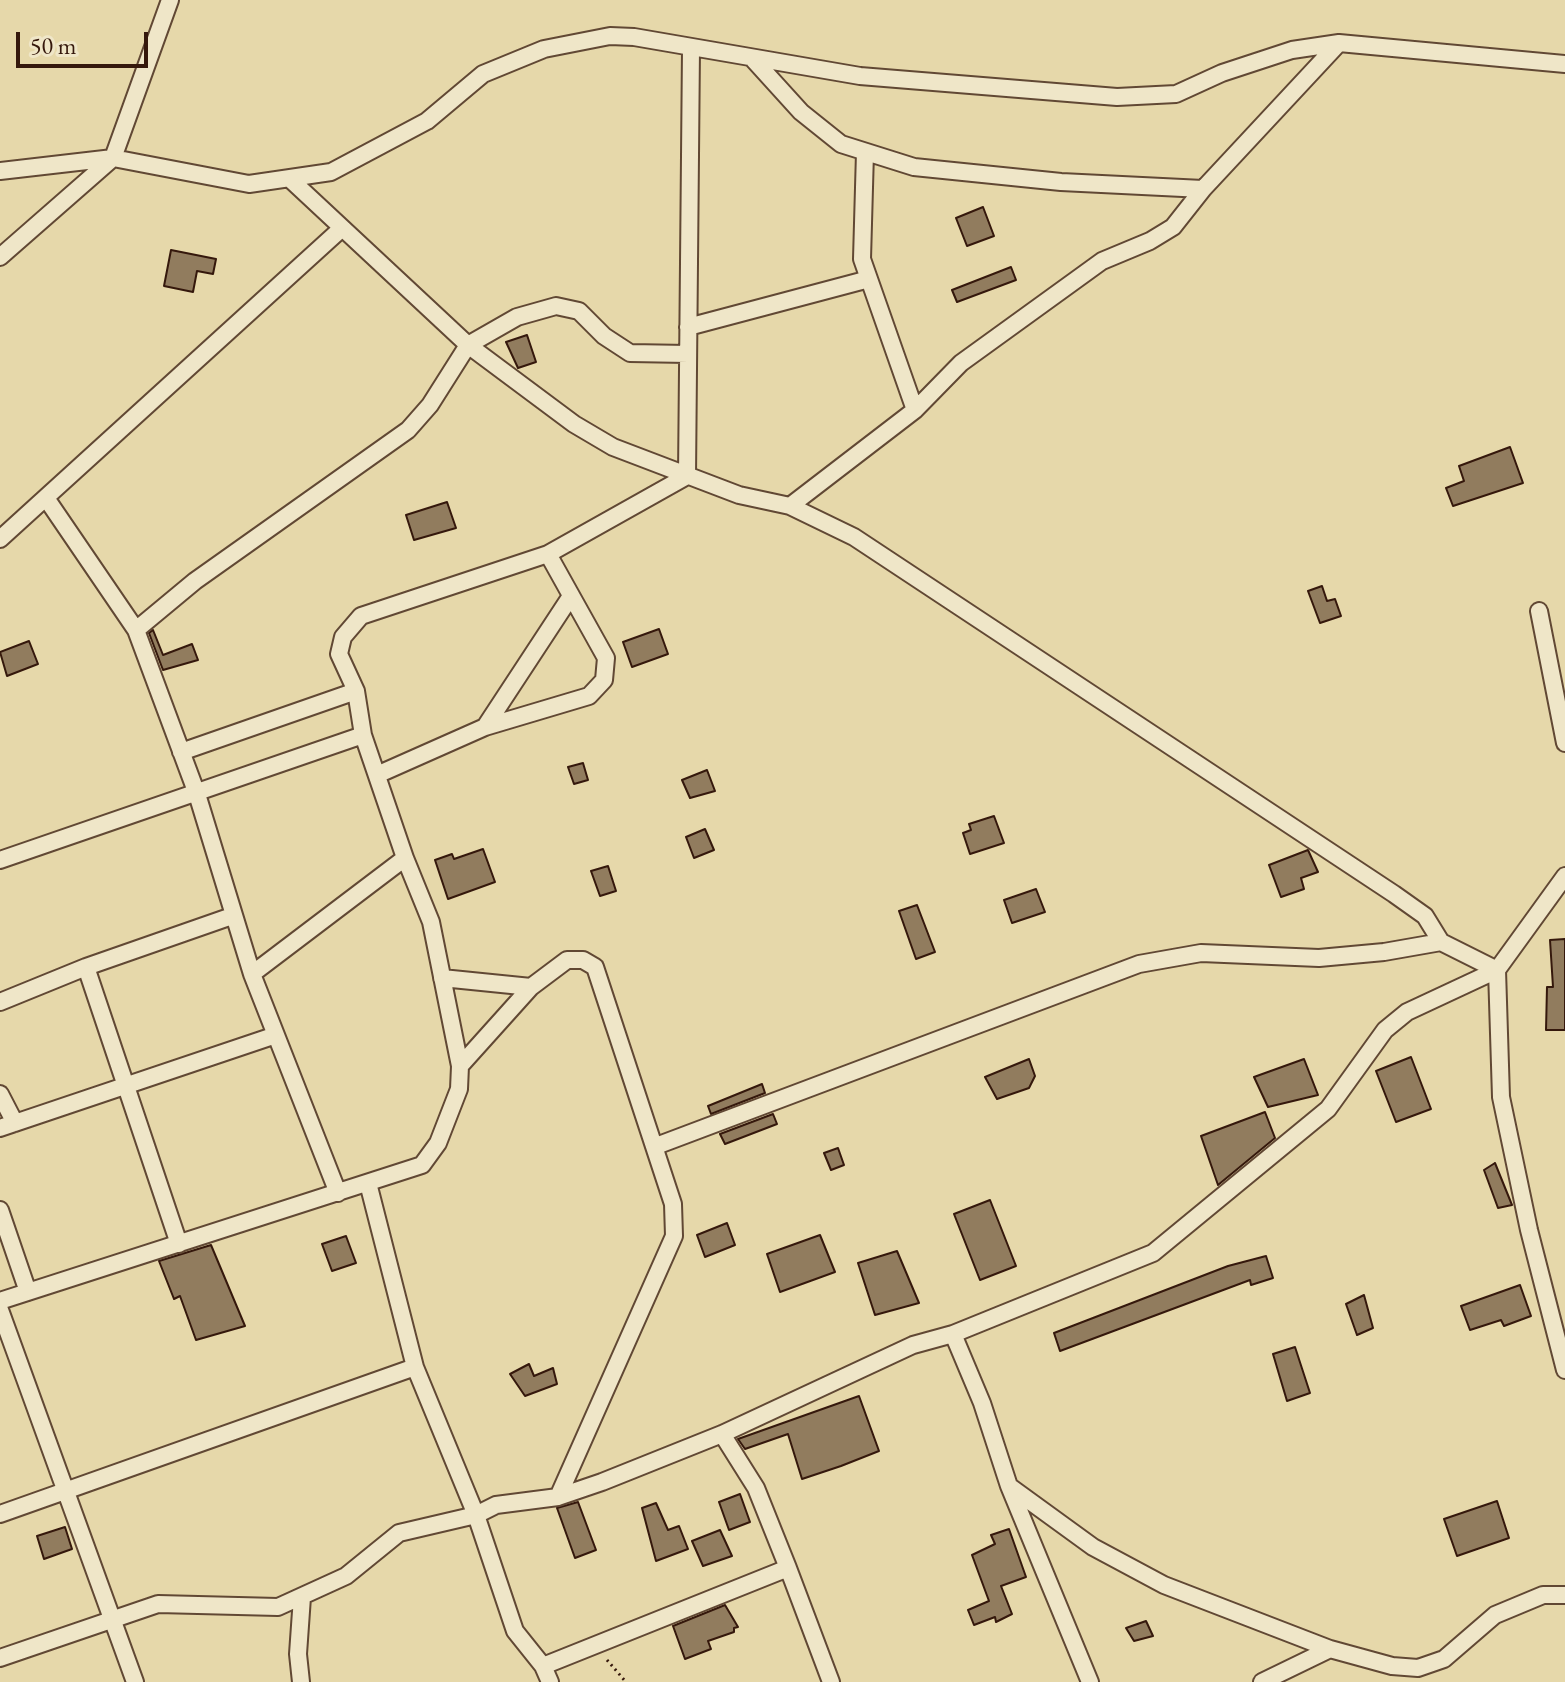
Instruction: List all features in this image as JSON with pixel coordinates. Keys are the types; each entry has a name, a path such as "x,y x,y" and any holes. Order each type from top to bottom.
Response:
{"street":[{"path":"0,257 113,158 170,0"},
{"path":"0,171 113,158 249,184 331,172 427,121 483,74 544,49 610,36 634,37 860,76 1117,97 1176,94 1222,73 1292,50 1339,43 1565,64"},
{"path":"790,506 915,410 961,363 1102,261 1150,241 1173,227 1203,189 1339,43"},
{"path":"687,476 691,49"},
{"path":"752,58 801,112 841,144 914,167 1120,187 1203,189"},
{"path":"865,152 861,251 915,410"},
{"path":"291,180 468,345 574,424 613,447 739,495 790,506 854,537 1394,894 1425,916 1441,942 1497,970"},
{"path":"0,539 341,229"},
{"path":"688,327 869,279"},
{"path":"136,630 195,581 408,430 430,405 468,345 517,317 556,306 579,311 604,336 630,353 688,354"},
{"path":"0,1301 422,1165 438,1143 459,1089 460,1066 431,922 405,858 379,774 363,735 356,691 339,654 343,637 361,616 548,554 687,476"},
{"path":"46,498 136,630 197,794 252,974 338,1193"},
{"path":"379,774 485,727 589,696 604,680 606,658 548,554"},
{"path":"485,727 571,596"},
{"path":"1539,611 1565,743"},
{"path":"181,752 356,691"},
{"path":"0,860 363,735"},
{"path":"252,974 405,858"},
{"path":"0,1658 158,1604 278,1607 346,1576 399,1533 476,1515 496,1505 558,1497 722,1434 913,1345 1035,1304 1153,1253 1328,1109 1385,1030 1407,1012 1497,970 1565,876"},
{"path":"0,1002 86,967 232,916"},
{"path":"656,1146 1139,964 1201,953 1319,958 1384,952 1441,942"},
{"path":"460,1066 531,987 567,960 583,960 595,967 656,1146 676,1217 674,1236 558,1497"},
{"path":"86,967 179,1244"},
{"path":"1497,970 1501,1097 1529,1230 1565,1370"},
{"path":"442,978 531,987"},
{"path":"0,1094 8,1126 276,1035"},
{"path":"368,1183 415,1367 476,1515 515,1631 543,1666 550,1682"},
{"path":"0,1210 28,1292"},
{"path":"0,1310 135,1682"},
{"path":"953,1334 982,1403 1009,1486 1090,1682"},
{"path":"0,1514 415,1367"},
{"path":"722,1434 756,1488 831,1682"},
{"path":"1009,1486 1093,1547 1164,1585 1330,1649 1392,1666 1418,1668 1444,1659 1495,1615 1543,1595 1565,1595"},
{"path":"543,1666 788,1568"},
{"path":"301,1682 298,1654 302,1597"},
{"path":"1262,1682 1330,1649"}],"path":[{"path":"595,1645 626,1682"}],"building":[{"path":"983,207 994,236 967,246 956,218"},
{"path":"171,250 216,259 213,274 197,271 193,292 164,286"},
{"path":"1011,267 1016,280 957,302 952,290"},
{"path":"527,335 536,362 518,368 506,342"},
{"path":"1510,447 1523,483 1453,506 1446,488 1464,481 1459,466"},
{"path":"447,502 456,528 414,540 406,515"},
{"path":"1322,586 1327,601 1335,599 1341,616 1320,623 1308,591"},
{"path":"659,629 668,654 632,667 623,642"},
{"path":"153,630 163,655 192,644 198,660 163,670 149,633"},
{"path":"29,641 38,664 7,676 0,652"},
{"path":"583,763 588,780 574,784 568,767"},
{"path":"707,770 715,791 690,798 682,780"},
{"path":"994,816 1004,843 970,854 963,833 971,830 969,824"},
{"path":"705,829 714,850 694,858 686,837"},
{"path":"483,849 495,882 448,899 435,860 452,854 454,859"},
{"path":"1308,850 1318,872 1301,878 1304,889 1281,897 1269,865"},
{"path":"608,866 616,891 600,896 591,871"},
{"path":"1036,889 1045,912 1012,923 1004,900"},
{"path":"917,905 935,952 916,959 899,911"},
{"path":"1565,939 1565,1030 1546,1030 1547,987 1553,987 1550,940"},
{"path":"1411,1057 1431,1109 1396,1122 1376,1071"},
{"path":"1029,1059 1035,1076 1029,1088 997,1099 985,1077"},
{"path":"1304,1059 1318,1095 1268,1107 1254,1077"},
{"path":"762,1084 765,1093 711,1114 708,1106"},
{"path":"1265,1112 1275,1138 1218,1185 1201,1136"},
{"path":"773,1114 777,1124 725,1144 720,1134"},
{"path":"838,1148 844,1165 831,1170 824,1153"},
{"path":"1495,1163 1512,1205 1498,1208 1484,1170"},
{"path":"990,1200 1016,1266 980,1280 954,1214"},
{"path":"727,1223 735,1245 705,1257 697,1235"},
{"path":"820,1235 835,1272 780,1292 767,1254"},
{"path":"346,1236 356,1263 332,1271 322,1244"},
{"path":"211,1245 245,1326 196,1340 180,1296 174,1299 159,1261"},
{"path":"897,1251 919,1303 875,1315 858,1263"},
{"path":"1266,1256 1273,1278 1251,1285 1250,1280 1060,1351 1054,1333 1228,1266"},
{"path":"1520,1285 1531,1316 1504,1326 1501,1320 1470,1330 1461,1306"},
{"path":"1364,1295 1373,1328 1357,1335 1346,1304"},
{"path":"1295,1347 1310,1393 1287,1401 1273,1354"},
{"path":"529,1364 534,1376 553,1368 557,1384 525,1396 510,1374"},
{"path":"859,1396 879,1451 841,1466 802,1479 788,1434 745,1449 738,1439"},
{"path":"740,1494 750,1522 729,1530 719,1502"},
{"path":"1497,1501 1509,1538 1457,1556 1444,1519"},
{"path":"578,1502 596,1550 575,1558 557,1508"},
{"path":"656,1503 668,1530 679,1526 688,1549 656,1561 642,1508"},
{"path":"65,1527 72,1549 44,1559 37,1536"},
{"path":"1009,1529 1026,1577 1001,1586 1012,1614 996,1622 995,1617 974,1625 968,1610 989,1601 972,1555 995,1544 991,1535"},
{"path":"720,1530 732,1556 703,1566 692,1541"},
{"path":"725,1605 738,1627 734,1628 734,1632 708,1641 711,1649 685,1659 673,1626"},
{"path":"1146,1621 1153,1636 1134,1641 1126,1628"}]}
